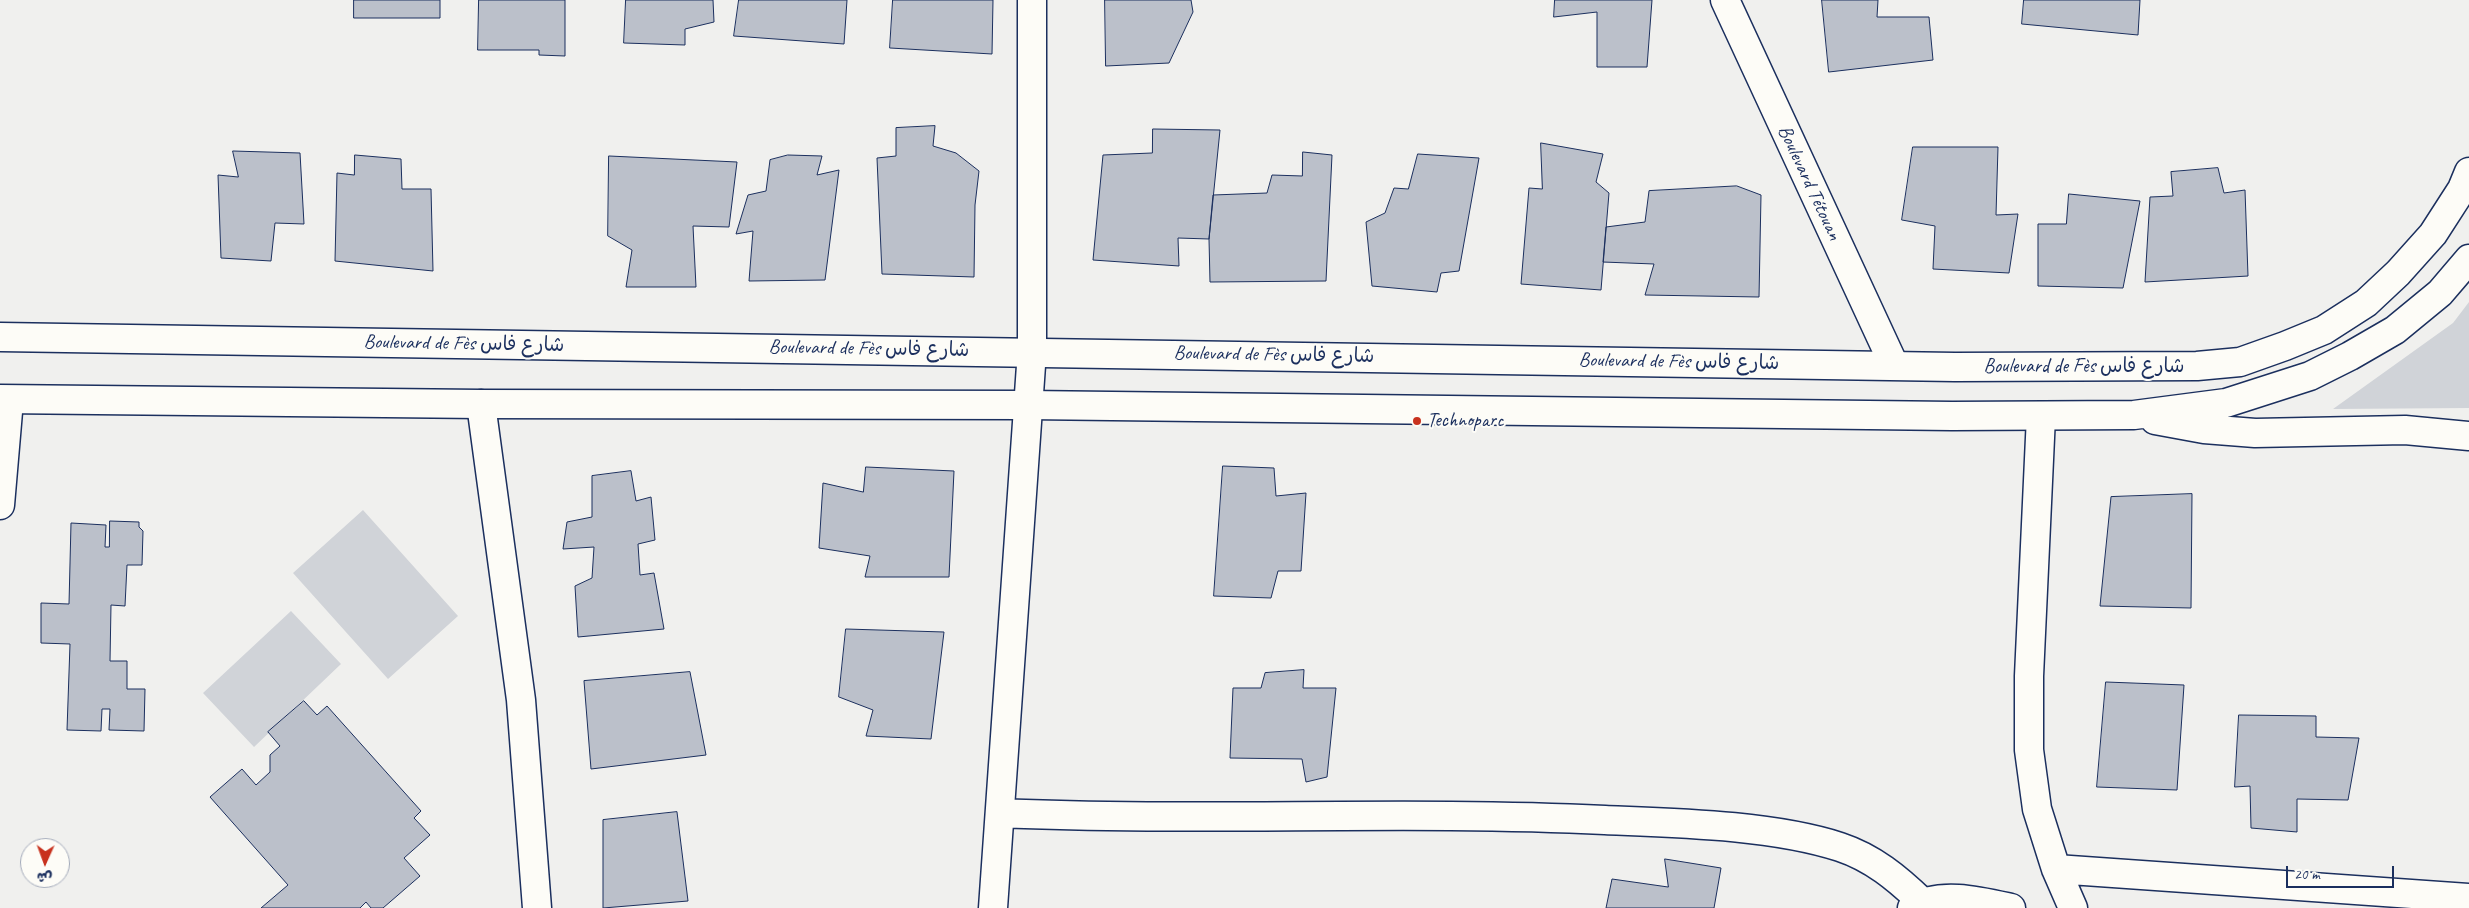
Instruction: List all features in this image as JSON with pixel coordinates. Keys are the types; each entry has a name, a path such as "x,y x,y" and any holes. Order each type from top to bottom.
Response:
{"main road":[{"path":"993,908 1032,351 1032,0"},
{"name":"Boulevard Tétouan","path":"1725,0 1894,365"},
{"name":"Boulevard de Fès شارع فاس","path":"0,337 1894,365 2197,366 2240,362 2324,330 2366,303 2398,273 2433,234 2462,189 2469,172"},
{"name":"Boulevard de Fès شارع فاس","path":"5,400 481,404 1028,405 2041,416 2134,415 2226,402 2310,376 2395,330 2440,293 2469,260"},
{"path":"0,505 5,400"},
{"path":"481,404 521,700 537,908"},
{"path":"2134,415 2204,429 2255,433 2405,430 2469,436"},
{"path":"2041,416 2029,676 2029,750 2037,809 2056,869 2074,908"},
{"path":"1000,813 1075,816 1524,817 1624,821 1732,829 1808,839 1864,856 1889,872 1917,905 1959,899 2011,908"},
{"path":"2056,869 2469,898"}],"shaded area":[{"path":"2469,302 2469,408 2333,409 2453,323"},
{"path":"363,510 458,616 388,679 293,573"},
{"path":"291,611 341,664 254,747 203,693"}],"building":[{"path":"354,0 440,0 440,18 354,18"},
{"path":"479,0 565,0 565,56 539,55 539,50 478,50"},
{"path":"626,0 713,0 714,22 685,29 685,45 624,43"},
{"path":"739,0 847,0 844,44 734,36"},
{"path":"893,0 993,0 992,54 890,48"},
{"path":"1105,0 1191,0 1193,12 1169,63 1106,66"},
{"path":"1555,0 1652,0 1647,67 1597,67 1597,12 1554,17"},
{"path":"1822,0 1878,0 1877,17 1929,17 1933,60 1829,72"},
{"path":"2024,0 2140,0 2138,35 2022,24"},
{"path":"935,126 933,146 956,153 979,171 975,205 974,277 882,274 877,158 896,156 896,128"},
{"path":"1153,129 1220,130 1209,239 1178,238 1179,266 1093,260 1103,155 1152,153"},
{"path":"1541,143 1603,154 1596,182 1609,193 1601,290 1521,284 1529,188 1542,189"},
{"path":"1913,147 1998,147 1996,215 2018,214 2009,273 1933,269 1935,226 1902,220"},
{"path":"233,151 300,153 304,224 275,223 271,261 221,258 218,175 238,177"},
{"path":"1303,152 1332,155 1326,281 1210,282 1209,239 1213,195 1267,193 1272,175 1302,176"},
{"path":"1418,154 1479,158 1459,271 1441,273 1437,292 1372,286 1366,222 1385,213 1394,188 1408,189"},
{"path":"355,155 401,159 402,189 431,189 433,271 335,261 337,173 354,175"},
{"path":"788,155 822,156 817,175 839,170 825,280 749,281 753,231 736,234 748,195 766,191 770,160"},
{"path":"609,156 737,162 729,227 693,226 696,287 626,287 632,250 608,236"},
{"path":"2218,168 2224,193 2245,190 2248,276 2145,282 2150,197 2173,196 2171,172"},
{"path":"1737,186 1761,195 1759,297 1645,295 1654,264 1603,262 1606,227 1645,222 1649,191"},
{"path":"2069,194 2140,201 2123,288 2038,286 2038,224 2066,224"},
{"path":"1223,466 1274,468 1276,496 1306,493 1301,571 1278,571 1271,598 1214,596"},
{"path":"866,467 954,471 949,577 865,577 870,556 819,548 823,483 863,492"},
{"path":"631,471 636,501 651,497 655,540 638,544 640,575 654,573 664,629 578,637 575,586 592,578 594,547 563,549 567,522 592,517 592,476"},
{"path":"2192,494 2191,608 2100,606 2111,497"},
{"path":"110,521 139,522 139,527 143,531 142,565 127,565 125,606 111,605 110,661 127,661 127,689 145,689 144,731 109,730 110,709 102,709 101,731 67,730 70,644 41,643 41,603 69,604 71,523 106,525 105,547 109,547"},
{"path":"846,629 944,632 931,739 866,736 873,710 839,697"},
{"path":"1304,670 1303,688 1336,688 1327,777 1306,782 1302,759 1230,758 1233,688 1261,688 1265,673"},
{"path":"690,672 706,755 591,769 584,681"},
{"path":"2106,682 2184,685 2177,790 2097,787"},
{"path":"304,701 317,715 327,706 421,811 414,818 430,835 404,858 420,876 383,908 371,908 366,902 360,908 261,908 288,885 210,797 242,769 256,785 270,772 270,755 280,746 268,732"},
{"path":"2239,715 2316,716 2316,737 2359,738 2348,800 2297,799 2297,832 2251,828 2250,786 2235,787"},
{"path":"677,812 688,901 603,908 603,820"},
{"path":"1665,859 1721,868 1714,908 1606,908 1612,879 1668,887"}],"place":[{"name":"Technoparc","path":"1417,421"}]}
